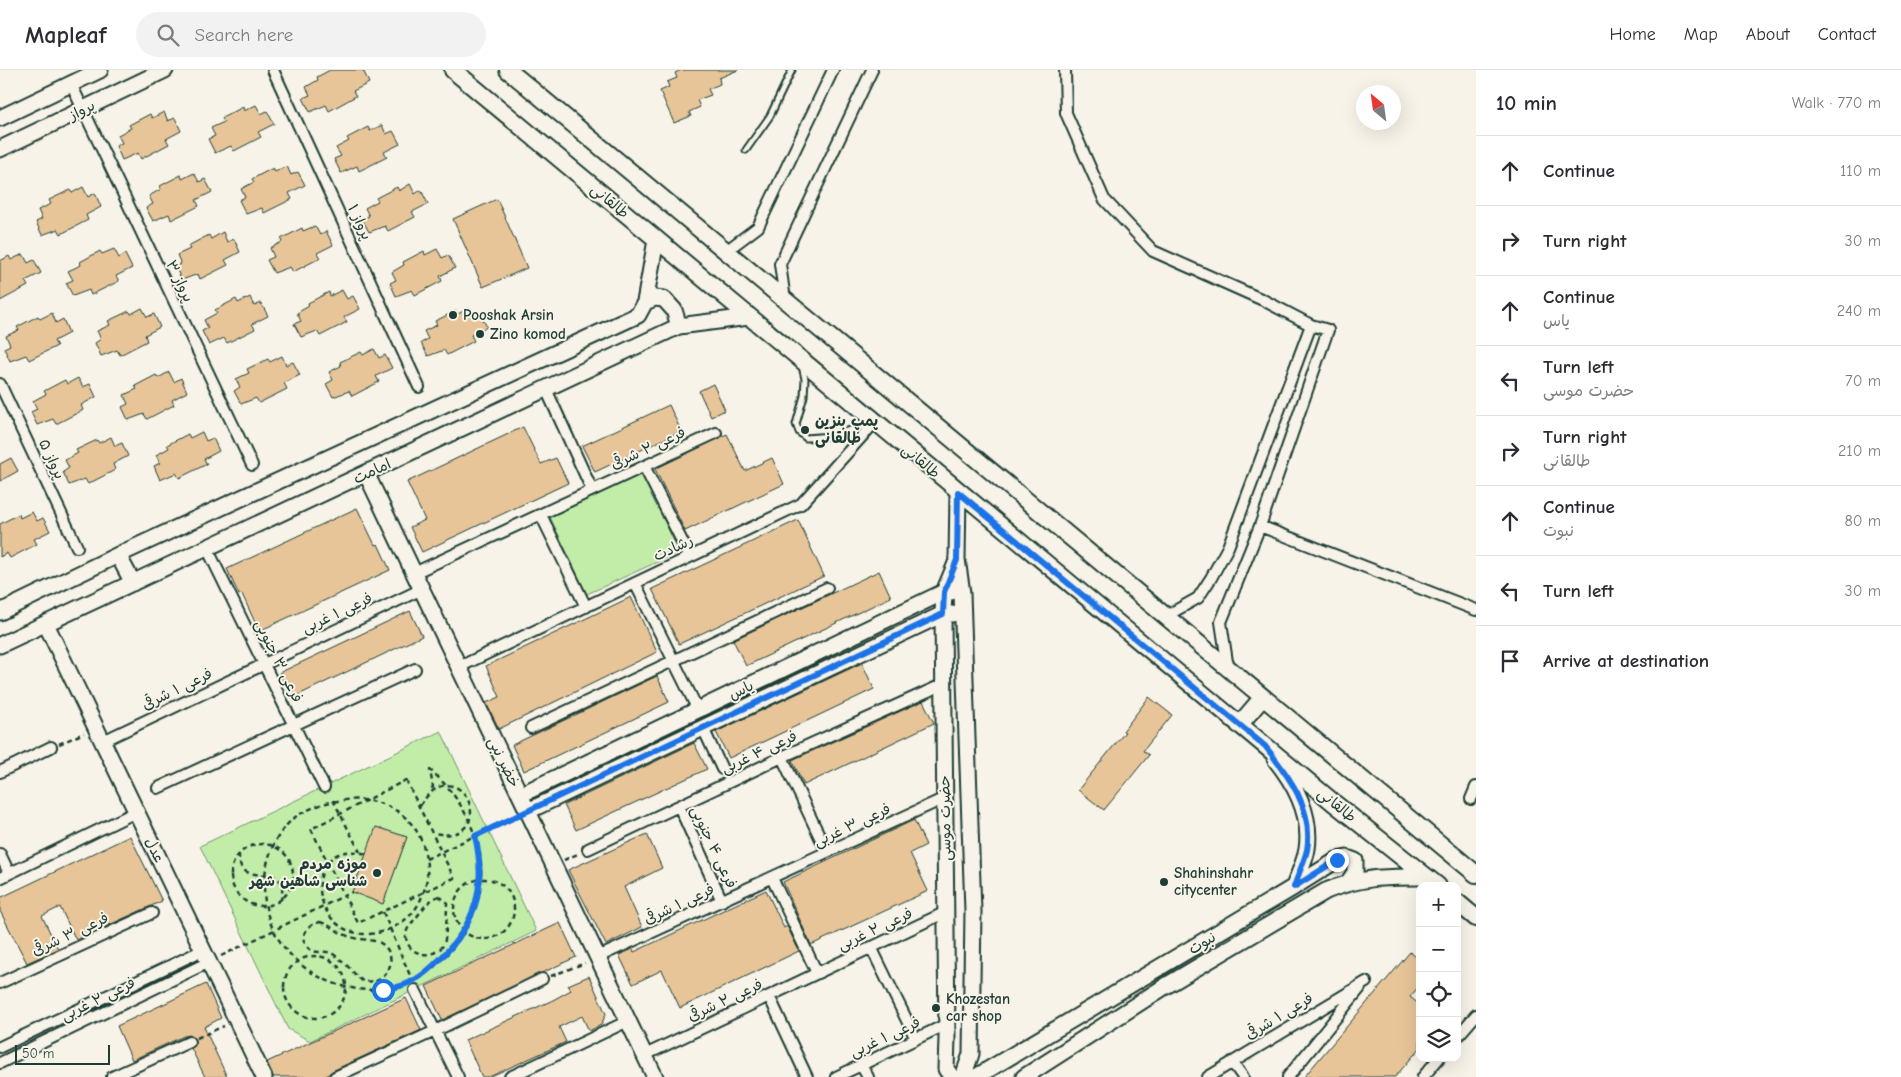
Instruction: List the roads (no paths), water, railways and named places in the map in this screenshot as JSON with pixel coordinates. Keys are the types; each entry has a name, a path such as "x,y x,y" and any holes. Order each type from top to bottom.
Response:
{"main road":[{"name":"طالقانی","path":"454,70 1239,725 1433,881"},
{"path":"508,70 1476,874"},
{"path":"1239,725 1263,696"},
{"path":"1461,905 1476,918"}],"street":[{"name":"پرواز","path":"0,118 100,70"},
{"name":"پرواز","path":"0,150 164,70"},
{"name":"پرواز ۱","path":"273,70 419,387"},
{"path":"726,250 758,227 833,70"},
{"path":"786,301 780,264 872,70"},
{"path":"1064,70 1066,113 1104,199 1153,251 1264,300 1312,325 1328,330 1260,526 1221,622 1228,668"},
{"name":"پرواز ۳","path":"71,84 252,465"},
{"path":"644,302 656,240"},
{"path":"644,302 655,298 664,299 674,310 680,326"},
{"name":"امامت","path":"0,612 638,315 644,302"},
{"name":"امامت","path":"0,645 680,326 749,317"},
{"path":"1166,616 1198,598 1228,548 1312,325"},
{"name":"پرواز ۵","path":"0,384 77,547"},
{"path":"546,389 592,490"},
{"name":"رشادت","path":"459,667 801,504 875,422"},
{"name":"فرعی ۲ شرقی","path":"414,573 716,433"},
{"path":"644,466 690,557"},
{"name":"خضر نبی","path":"366,473 655,1077"},
{"name":"حضرت موسی","path":"958,492 957,560 963,613 973,911 971,1054 963,1077"},
{"path":"541,514 586,607"},
{"path":"1260,526 1476,610"},
{"name":"فرعی ۳ جنوبی","path":"208,548 324,787"},
{"path":"118,556 133,583"},
{"name":"حضرت موسی","path":"952,1077 946,1069 943,614 944,592 957,560"},
{"path":"635,583 698,710"},
{"path":"531,728 827,588"},
{"name":"فرعی ۱ غربی","path":"264,664 422,590"},
{"name":"یاس","path":"520,795 944,592 962,593"},
{"name":"یاس","path":"528,811 943,614 963,613"},
{"name":"عدل","path":"46,624 264,1077"},
{"name":"فرعی ۱ شرقی","path":"103,742 264,664"},
{"path":"158,788 415,669"},
{"name":"فرعی ۴ غربی","path":"588,849 782,757 944,684"},
{"path":"704,728 722,769"},
{"path":"1265,746 1286,773 1299,794 1308,824 1306,850 1294,887"},
{"path":"0,772 51,747"},
{"path":"782,757 827,852"},
{"path":"1471,799 1476,787"},
{"name":"فرعی ۳ غربی","path":"772,878 945,798"},
{"name":"فرعی ۴ جنوبی","path":"679,806 722,901"},
{"path":"0,854 4,876 136,812"},
{"name":"نبوت","path":"976,1077 1337,860 1347,858 1354,862 1355,872 1348,883"},
{"name":"نبوت","path":"1024,1077 1164,987 1326,892 1348,883 1379,877 1433,881"},
{"path":"772,878 817,973"},
{"name":"فرعی ۱ شرقی","path":"598,957 772,878"},
{"name":"فرعی ۲ غربی","path":"817,973 946,912"},
{"name":"فرعی ۳ شرقی","path":"0,982 152,913"},
{"path":"871,948 916,1039"},
{"name":"فرعی ۲ غربی","path":"0,1047 206,956"},
{"name":"فرعی ۲ غربی","path":"0,1063 206,956"},
{"name":"فرعی ۲ شرقی","path":"645,1054 817,973"},
{"path":"335,1077 542,980"},
{"name":"فرعی ۱ شرقی","path":"1208,1077 1366,982 1288,1077"},
{"path":"414,986 458,1077"},
{"path":"768,996 807,1077"},
{"path":"1461,1032 1476,1015"},
{"path":"510,1077 628,1020"},
{"name":"فرعی ۱ غربی","path":"836,1077 947,1024"},
{"path":"112,1077 189,1042"},
{"path":"1232,1062 1243,1077"},
{"path":"1423,1077 1436,1062"},
{"path":"861,1065 868,1077"}],"lane":[{"path":"746,150 770,116 792,70"},
{"path":"801,361 805,379 804,396 796,424 799,432 806,438 831,436 875,422"}],"place":[{"name":"Pooshak Arsin","path":"453,315"},
{"name":"Zino komod","path":"480,334"},
{"name":"پمپ بنزین طالقانی","path":"805,430"},
{"name":"موزه مردم شناسی شاهین شهر","path":"377,873"},
{"name":"Shahinshahr citycenter","path":"1164,882"},
{"name":"Khozestan car shop","path":"936,1008"}]}
